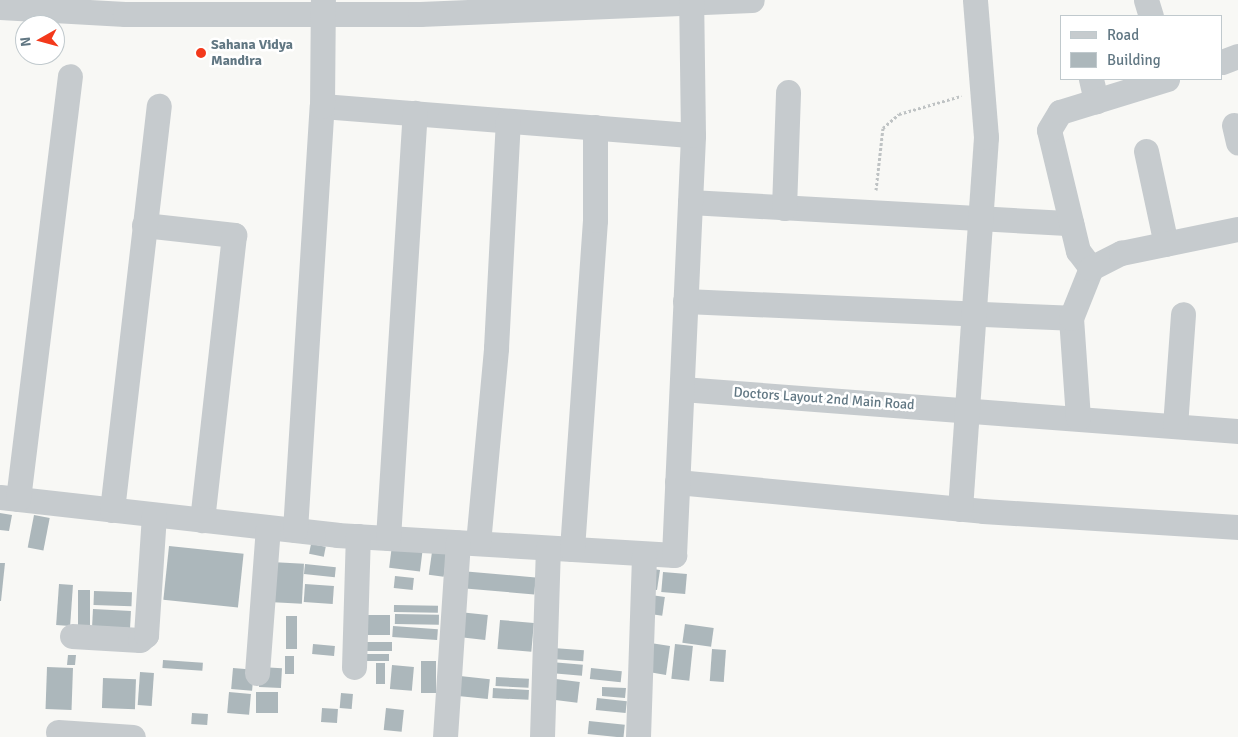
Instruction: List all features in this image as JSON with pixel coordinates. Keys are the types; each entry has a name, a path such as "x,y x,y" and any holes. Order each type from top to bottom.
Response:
{"street":[{"path":"0,7 411,7 752,0"},
{"path":"960,509 965,409 986,137 975,0"},
{"path":"1146,0 1150,15"},
{"path":"70,76 9,498 358,536 674,556 693,135 691,1"},
{"path":"295,530 322,106 323,7"},
{"path":"1223,62 1238,56"},
{"path":"1091,268 1078,251 1048,130 1060,112 1093,90 1160,80"},
{"path":"784,208 788,92"},
{"path":"112,510 159,106"},
{"path":"322,106 693,135"},
{"path":"388,538 415,113"},
{"path":"445,737 468,543 496,348 508,121"},
{"path":"572,549 596,220 595,127"},
{"path":"1146,151 1166,244"},
{"path":"690,202 1071,223"},
{"path":"144,225 234,236 202,520"},
{"path":"1078,418 1071,318 1091,268 1120,253 1238,229"},
{"path":"685,301 973,310 1071,318"},
{"path":"1175,426 1183,314"},
{"name":"Doctors Layout 2nd Main Road","path":"682,389 1238,431"},
{"path":"677,482 960,509 1238,527"},
{"path":"72,636 140,640 146,635 154,515"},
{"path":"258,673 268,527"},
{"path":"354,667 358,536"},
{"path":"542,737 548,548"},
{"path":"638,737 644,554"},
{"path":"58,732 133,737"}],"path":[{"path":"876,213 876,164 882,128 899,114 983,90"}],"building":[{"path":"0,513 12,515 9,531 0,530"},
{"path":"34,515 50,518 43,550 28,547"},
{"path":"311,544 326,547 324,557 309,554"},
{"path":"392,545 423,549 420,572 389,568"},
{"path":"169,546 244,554 238,608 163,600"},
{"path":"432,552 447,554 444,577 429,575"},
{"path":"271,562 304,564 302,604 269,602"},
{"path":"0,563 5,563 1,601 0,601"},
{"path":"305,564 336,567 335,577 304,574"},
{"path":"646,568 660,570 657,590 645,588"},
{"path":"461,571 536,578 534,594 460,588"},
{"path":"663,572 687,574 685,594 661,592"},
{"path":"395,576 414,578 413,590 394,588"},
{"path":"59,584 73,585 70,626 56,625"},
{"path":"305,584 334,586 333,604 304,602"},
{"path":"78,590 90,590 90,625 78,625"},
{"path":"94,591 132,592 131,606 94,605"},
{"path":"651,595 665,597 662,616 648,614"},
{"path":"394,605 438,606 438,613 394,612"},
{"path":"93,609 131,611 130,628 92,626"},
{"path":"459,612 488,615 485,640 456,637"},
{"path":"395,614 439,615 439,625 395,624"},
{"path":"359,615 390,615 390,635 359,635"},
{"path":"286,616 297,616 297,649 286,649"},
{"path":"500,620 534,623 531,652 497,649"},
{"path":"685,624 714,628 711,647 682,643"},
{"path":"393,626 438,629 437,640 392,637"},
{"path":"360,642 392,642 392,651 360,651"},
{"path":"644,642 670,646 666,675 643,671"},
{"path":"313,644 335,646 334,656 312,654"},
{"path":"675,644 693,646 689,681 671,679"},
{"path":"553,648 584,650 583,661 552,659"},
{"path":"712,649 726,650 724,682 710,681"},
{"path":"361,654 389,654 389,661 361,661"},
{"path":"68,655 76,655 75,665 67,665"},
{"path":"285,656 294,656 294,674 285,674"},
{"path":"163,660 203,663 202,671 162,668"},
{"path":"421,661 436,661 436,693 421,693"},
{"path":"551,662 583,665 582,676 550,673"},
{"path":"376,663 385,663 385,684 376,684"},
{"path":"392,665 414,667 412,691 390,689"},
{"path":"47,667 73,668 72,710 46,709"},
{"path":"260,667 282,668 281,688 259,687"},
{"path":"233,668 254,670 252,691 231,689"},
{"path":"591,668 622,671 621,682 590,679"},
{"path":"140,672 154,673 152,706 138,705"},
{"path":"460,676 490,679 488,699 458,696"},
{"path":"496,677 529,679 528,688 496,686"},
{"path":"103,678 136,679 135,709 102,708"},
{"path":"556,679 580,682 577,703 553,700"},
{"path":"602,687 626,688 625,698 602,696"},
{"path":"493,688 529,690 528,700 492,698"},
{"path":"229,692 251,694 249,715 227,713"},
{"path":"256,692 278,692 278,713 256,713"},
{"path":"341,693 353,694 352,709 340,708"},
{"path":"597,698 627,701 626,713 596,710"},
{"path":"322,708 338,709 337,723 321,722"},
{"path":"386,708 404,710 402,732 384,730"},
{"path":"192,713 208,714 207,725 191,724"},
{"path":"589,721 625,725 624,737 588,734"}],"place":[{"name":"Sahana Vidya Mandira","path":"201,53"}]}
